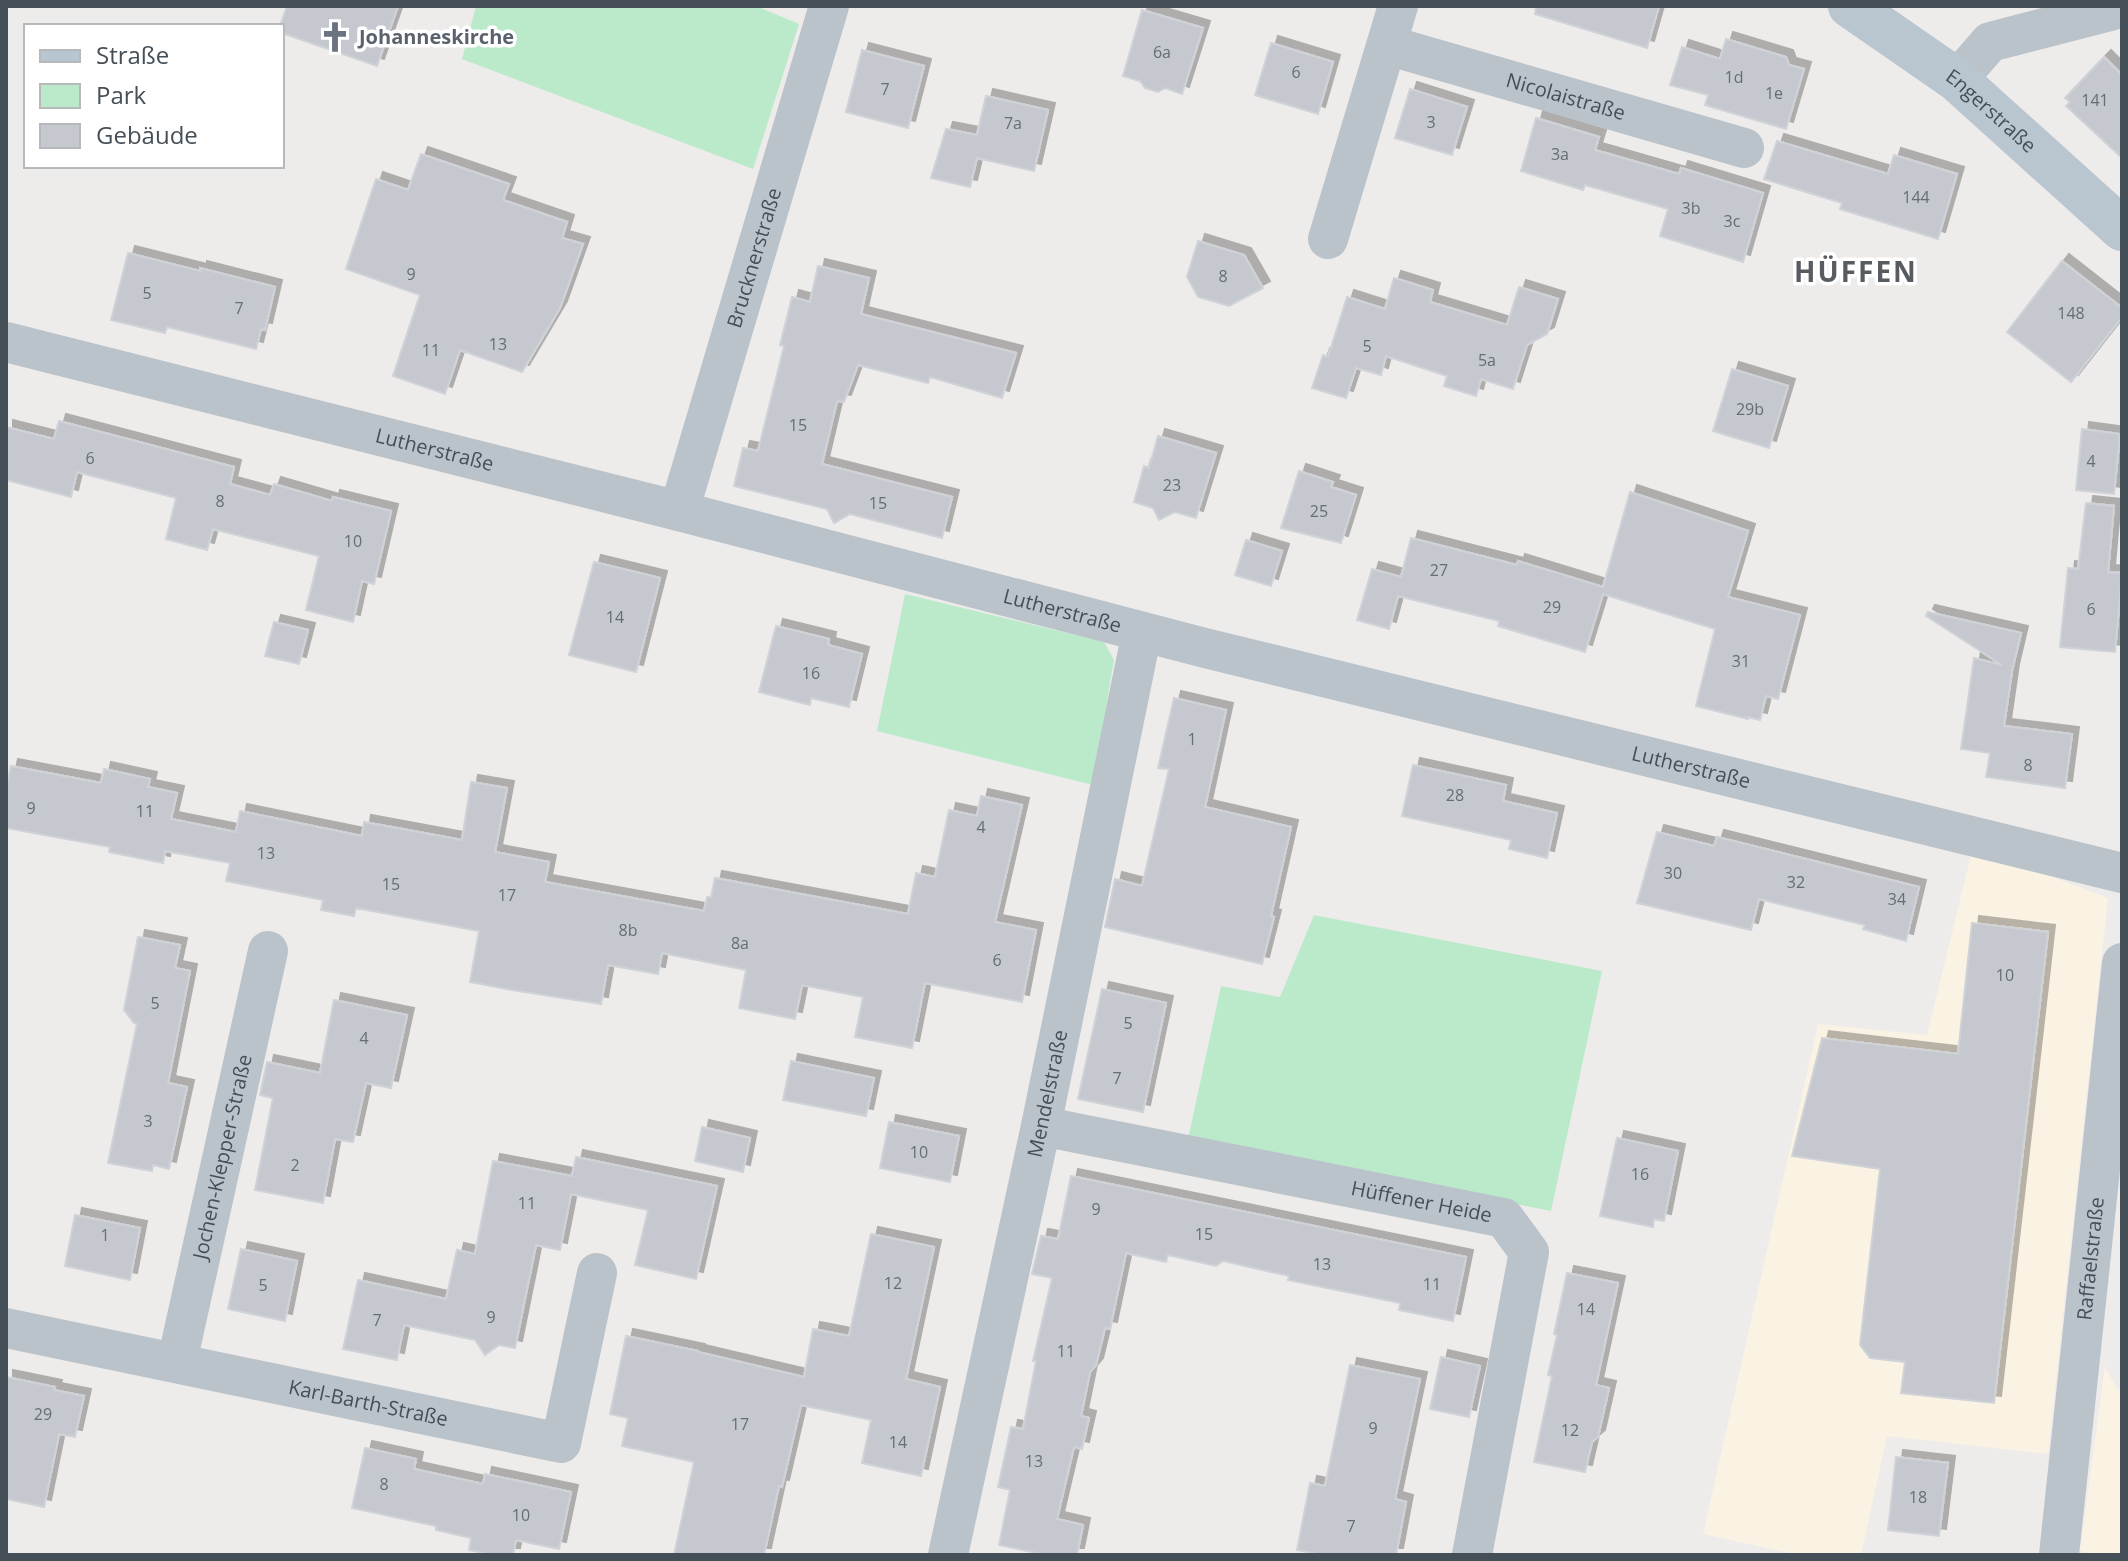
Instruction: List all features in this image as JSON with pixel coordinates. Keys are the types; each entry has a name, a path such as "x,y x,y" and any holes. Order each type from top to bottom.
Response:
{"main road":[{"name":"Engerstraße","path":"1850,6 1957,80 2122,229"}],"street":[{"name":"Brucknerstraße","path":"679,511 829,6"},
{"path":"1328,239 1398,6"},
{"path":"1957,80 1990,42 2122,8"},
{"name":"Nicolaistraße","path":"1387,45 1744,148"},
{"name":"Lutherstraße","path":"6,342 679,511 1142,632 2122,873"},
{"name":"Mendelstraße","path":"948,1555 1041,1126 1142,632"},
{"name":"Jochen-Klepper-Straße","path":"177,1362 268,951"},
{"name":"Raffaelstraße","path":"2059,1555 2122,963"},
{"name":"Hüffener Heide","path":"1041,1126 1504,1218 1529,1252 1472,1555"},
{"name":"Karl-Barth-Straße","path":"6,1328 561,1443 597,1273"}],"shaded area":[{"path":"1973,847 2108,898 2048,1454 1887,1436 1861,1555 1798,1555 1703,1534 1818,1024 1927,1035"},
{"path":"2105,1367 2122,1391 2122,1555 2091,1555 2080,1550"}],"green space":[{"path":"476,6 756,6 799,24 753,169 462,59"},
{"path":"905,594 1104,642 1114,660 1093,785 877,731"},
{"path":"1314,915 1602,971 1551,1211 1188,1139 1221,986 1280,997"}],"building":[{"name":"Johanneskirche","path":"287,6 398,6 377,66 284,34 284,24 281,24"},
{"path":"1536,6 1659,6 1647,48 1535,14"},
{"path":"1142,10 1203,28 1182,94 1165,88 1158,92 1145,88 1140,81 1123,76"},
{"path":"1726,39 1786,57 1789,65 1804,69 1786,129 1705,105 1708,95 1670,85 1682,47 1720,59"},
{"path":"1271,43 1333,62 1318,114 1255,95"},
{"path":"862,50 924,66 908,128 846,112"},
{"path":"2104,57 2122,75 2122,158 2066,106 2070,102 2065,98"},
{"path":"1410,89 1467,107 1452,155 1395,138"},
{"path":"986,96 1048,110 1034,171 977,158 970,187 931,178 946,129 977,135"},
{"path":"1536,118 1599,137 1595,150 1679,174 1681,168 1763,193 1743,262 1660,236 1668,209 1585,185 1583,190 1521,171"},
{"path":"1777,141 1888,174 1894,155 1957,174 1938,239 1840,209 1842,203 1764,179"},
{"path":"421,154 509,184 503,200 567,222 562,238 583,244 560,308 522,372 460,350 445,394 393,376 420,295 346,269 376,179 408,190"},
{"path":"1198,241 1244,255 1263,288 1229,306 1198,297 1187,277"},
{"path":"128,253 275,287 265,330 261,329 256,349 167,327 165,333 111,320"},
{"path":"2062,261 2122,308 2122,317 2071,382 2007,332"},
{"path":"818,266 869,278 861,314 1016,353 1002,398 930,377 928,383 858,365 844,402 837,401 822,464 952,497 942,538 850,514 834,523 827,509 734,486 743,448 758,451 784,346 780,345 792,297 810,302"},
{"path":"1394,278 1433,290 1430,302 1507,325 1519,287 1558,299 1547,334 1527,345 1513,389 1481,379 1476,396 1444,386 1447,376 1386,356 1381,375 1356,368 1346,398 1312,388 1323,355 1328,357 1347,297 1385,309"},
{"path":"1732,369 1788,386 1769,448 1713,431"},
{"path":"59,421 234,467 230,484 270,495 274,484 332,501 333,497 391,511 374,584 362,581 353,622 306,610 319,556 213,529 207,550 166,539 176,498 77,472 71,497 6,480 6,427 54,439"},
{"path":"2082,429 2120,434 2114,494 2076,490"},
{"path":"1158,436 1216,453 1196,518 1175,512 1159,520 1153,508 1134,502 1144,466 1149,468"},
{"path":"1299,471 1333,482 1331,487 1356,495 1341,543 1281,528"},
{"path":"1630,492 1748,531 1728,597 1800,615 1778,699 1766,696 1760,720 1696,706 1715,629 1603,594 1585,652 1498,626 1499,621 1398,596 1389,629 1357,620 1372,569 1401,577 1411,538 1517,565 1518,561 1603,587"},
{"path":"2086,503 2114,506 2108,572 2122,573 2115,652 2060,647 2068,568 2078,569"},
{"path":"1246,540 1282,551 1271,586 1235,575"},
{"path":"594,562 660,578 636,672 569,655"},
{"path":"1928,612 2021,633 2004,726 2072,734 2065,788 1986,777 1990,753 1961,749 1974,658 2002,665 1926,616"},
{"path":"274,622 308,630 299,664 265,656"},
{"path":"776,626 829,639 828,645 862,654 849,707 811,698 810,705 759,692"},
{"path":"1174,698 1226,710 1205,807 1291,827 1262,964 1105,927 1115,879 1142,886 1169,769 1158,768"},
{"path":"1413,765 1506,785 1503,801 1557,813 1547,858 1509,849 1511,840 1402,816"},
{"path":"11,766 101,783 104,769 150,779 148,787 177,793 171,819 236,832 240,811 362,836 364,822 462,840 471,782 507,788 495,852 549,862 545,882 704,911 715,878 908,914 916,873 935,877 949,810 977,816 981,796 1022,805 995,922 1036,930 1022,1002 925,983 912,1048 855,1037 863,997 802,985 795,1019 739,1008 746,970 662,953 658,974 608,965 601,1004 470,982 479,931 356,908 354,916 321,910 323,900 226,881 230,863 165,851 163,863 109,852 110,847 6,828 6,789"},
{"path":"1657,832 1714,846 1717,837 1919,887 1906,941 1863,929 1865,925 1759,899 1751,930 1637,903"},
{"path":"1972,923 2048,932 1994,1403 1901,1393 1905,1362 1870,1358 1860,1345 1880,1169 1792,1156 1822,1038 1958,1054"},
{"path":"138,937 180,945 175,968 190,971 168,1083 187,1087 169,1169 153,1165 152,1171 108,1163 137,1024 124,1010"},
{"path":"1102,989 1166,1003 1143,1112 1078,1099"},
{"path":"334,1000 407,1015 391,1088 366,1083 353,1142 335,1139 323,1203 255,1190 273,1098 260,1095 267,1062 320,1073"},
{"path":"791,1061 874,1078 866,1116 783,1100"},
{"path":"889,1122 959,1136 950,1182 880,1168"},
{"path":"702,1127 750,1138 743,1172 695,1161"},
{"path":"1617,1138 1678,1151 1664,1221 1654,1219 1653,1227 1600,1216"},
{"path":"576,1157 717,1186 696,1279 635,1265 648,1210 571,1194 560,1250 536,1245 515,1348 499,1345 485,1355 475,1340 404,1325 397,1360 343,1349 358,1280 446,1299 457,1250 475,1254 493,1161 572,1176"},
{"path":"1071,1176 1466,1257 1453,1321 1399,1310 1400,1303 1288,1280 1289,1276 1223,1261 1216,1266 1168,1255 1166,1262 1126,1253 1110,1329 1105,1328 1096,1365 1090,1372 1081,1416 1089,1418 1082,1449 1074,1447 1057,1519 1083,1525 1077,1555 1046,1555 999,1545 1010,1490 998,1487 1011,1427 1023,1429 1036,1361 1033,1361 1052,1278 1032,1274 1041,1236 1058,1239"},
{"path":"75,1215 140,1228 130,1280 65,1266"},
{"path":"871,1234 934,1247 906,1379 940,1387 921,1476 862,1463 871,1420 801,1405 764,1555 674,1555 694,1462 622,1446 628,1418 610,1414 626,1336 804,1377 813,1329 849,1336"},
{"path":"241,1249 297,1261 285,1321 228,1309"},
{"path":"1567,1273 1618,1283 1596,1385 1609,1388 1598,1437 1592,1442 1585,1472 1534,1462 1552,1376 1548,1375"},
{"path":"1441,1357 1480,1366 1469,1417 1430,1409"},
{"path":"1350,1365 1420,1379 1395,1499 1406,1502 1396,1555 1322,1555 1297,1550 1310,1483 1325,1486"},
{"path":"6,1377 84,1396 75,1437 59,1434 44,1507 6,1499"},
{"path":"365,1448 416,1459 414,1469 483,1484 485,1474 571,1492 559,1549 516,1540 513,1555 491,1555 469,1550 471,1538 436,1530 436,1526 352,1508"},
{"path":"1896,1457 1948,1463 1939,1536 1888,1530"}],"place":[{"name":"Johanneskirche","path":"335,37"}],"district":[{"name":"HÜFFEN","path":"1856,272"}]}
